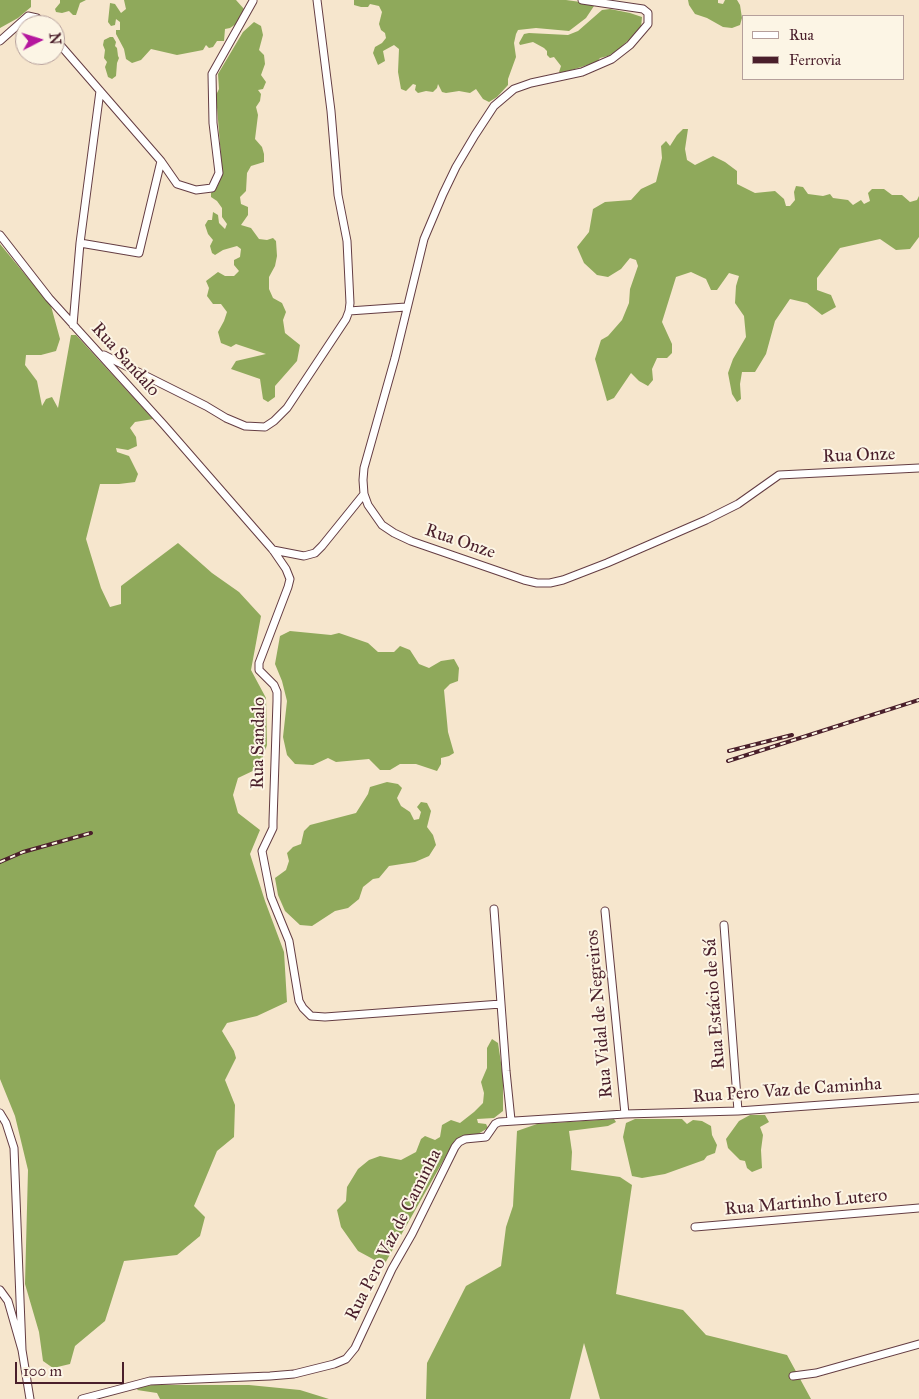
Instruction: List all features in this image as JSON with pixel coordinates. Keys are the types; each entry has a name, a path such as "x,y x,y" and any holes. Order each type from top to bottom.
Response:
{"street":[{"path":"65,51 161,161 177,184 196,190 212,188 218,173 212,123 212,74 252,0"},
{"path":"100,353 226,418 245,426 265,427 287,408 349,311 347,241 338,195 331,111 317,0"},
{"name":"Rua Onze","path":"582,0 643,9 648,13 648,24 630,45 612,59 582,72 531,83 514,90 494,106 475,135 443,194 424,239 395,358 364,468 364,494 368,505 382,525 394,533 524,580 550,583 607,563 706,520 738,504 778,475 919,468"},
{"path":"0,41 15,28"},
{"path":"73,325 80,243 100,91"},
{"path":"80,243 139,253 161,161"},
{"name":"Rua Sandalo","path":"0,235 8,248 73,325 100,353 272,550 286,569 290,579 259,663 259,670 274,685 277,702 273,822 262,851 271,897 289,941 300,1001 303,1008 311,1016 325,1017 501,1004"},
{"path":"349,311 406,307"},
{"path":"272,550 304,556 315,553 364,494"},
{"path":"494,909 511,1120"},
{"name":"Rua Vidal de Negreiros","path":"605,911 625,1114"},
{"name":"Rua Estácio de Sá","path":"724,925 738,1111"},
{"name":"Rua Pero Vaz de Caminha","path":"82,1399 150,1381 294,1374 346,1359 355,1348 392,1269 412,1234 455,1147 459,1142 465,1140 486,1137 495,1124 511,1120 738,1111 919,1098"},
{"path":"0,1113 6,1123 14,1148 22,1350"},
{"name":"Rua Martinho Lutero","path":"695,1227 919,1208"},
{"path":"0,1290 8,1301 22,1350 30,1399"},
{"path":"793,1376 816,1373 919,1344"}],"green space":[{"path":"0,0 31,0 31,7 22,15 15,15 15,20 0,28"},
{"path":"60,0 86,0 80,3 76,15 73,15 69,11 56,12 55,9"},
{"path":"124,0 236,0 244,9 236,24 225,29 224,41 217,41 213,47 209,48 206,45 203,50 177,55 151,49 141,60 132,63 126,59 124,49 116,34 116,30 120,30 120,22 116,19 115,25 111,26 108,22 110,3 115,4 121,13 126,9"},
{"path":"354,0 566,0 593,4 594,6 586,18 569,31 536,28 518,30 514,43 516,57 508,79 508,85 497,97 489,102 483,99 476,89 470,93 459,91 446,93 442,92 438,84 433,92 418,93 415,90 416,85 413,84 406,91 401,89 398,72 399,49 394,45 383,51 385,61 378,65 373,53 375,47 386,38 379,24 382,12 379,6 370,4 368,7 361,7 354,5"},
{"path":"688,0 718,0 718,3 723,4 725,0 737,0 740,5 742,18 740,25 732,28 723,27 695,14"},
{"path":"610,9 642,17 641,28 617,51 600,58 597,62 562,73 559,72 561,66 554,57 550,58 547,55 547,51 544,48 533,42 520,45 519,43 524,34 529,33 568,35 578,31 602,10"},
{"path":"254,22 261,26 263,35 259,50 264,55 265,64 261,75 266,82 263,89 258,90 261,94 260,101 256,107 258,115 255,139 262,147 264,162 251,166 247,173 246,191 240,197 241,204 248,207 248,215 241,225 251,228 259,239 267,240 273,238 276,241 277,256 275,266 269,277 269,289 273,298 282,303 286,312 283,320 285,333 300,345 297,361 275,386 275,397 268,402 263,399 260,379 231,369 236,361 266,354 236,344 231,347 221,343 218,332 227,312 221,304 213,304 207,296 209,288 206,281 218,272 225,276 234,276 239,271 234,265 234,260 240,257 241,249 237,246 223,250 215,255 212,253 210,246 213,240 208,234 205,225 208,220 212,220 213,212 218,215 219,223 225,229 227,224 222,217 222,208 211,197 211,193 217,187 220,180 222,169 216,95 219,89 218,74 243,32"},
{"path":"113,37 116,42 115,46 119,58 116,76 112,79 108,77 105,67 107,62 104,58 105,50 103,45 104,40"},
{"path":"683,129 688,129 685,149 687,160 695,165 713,156 737,171 737,184 755,193 775,191 784,199 786,206 790,206 795,200 794,192 796,186 803,187 808,194 823,196 830,194 833,198 848,200 853,205 861,200 864,204 870,201 868,193 872,189 884,189 892,195 902,195 910,202 917,200 919,196 919,237 910,249 896,250 880,239 840,248 817,278 817,290 831,295 836,307 822,315 807,303 790,299 775,321 766,354 755,372 742,372 740,384 741,399 737,402 732,394 728,373 733,359 746,337 744,316 735,303 736,286 739,276 729,273 717,290 711,290 706,279 691,272 676,277 662,322 672,344 672,353 667,358 657,358 652,369 653,380 648,386 631,373 614,398 607,401 595,359 601,340 608,336 622,320 629,303 630,289 638,266 636,260 630,258 621,269 608,277 597,275 584,263 577,247 589,232 593,209 605,202 631,200 641,189 656,182 662,158 661,146 666,141 670,146"},
{"path":"0,244 51,306 60,339 56,351 41,355 26,355 25,365 37,381 42,406 46,399 52,397 58,408 71,335 76,335 153,419 135,422 130,428 136,437 137,446 128,450 116,448 117,452 129,456 138,474 135,482 100,484 86,539 101,588 110,607 121,604 121,586 178,543 212,573 239,592 261,616 251,670 266,698 267,745 259,768 238,778 233,795 238,813 260,830 250,854 284,952 287,1002 257,1016 227,1023 222,1031 236,1058 225,1080 235,1105 234,1137 217,1151 194,1206 205,1217 200,1236 177,1255 124,1261 105,1321 75,1346 70,1364 53,1368 43,1361 39,1332 25,1284 28,1170 15,1116 0,1079"},
{"path":"290,631 331,635 339,633 368,643 378,652 394,652 400,646 410,650 419,664 429,668 441,661 454,659 459,668 458,681 450,684 444,690 448,732 454,753 441,758 441,764 437,771 416,764 400,764 390,770 380,770 369,759 336,762 328,758 313,765 295,764 287,755 283,737 287,701 275,664 280,636"},
{"path":"387,782 398,784 402,788 397,798 401,806 410,812 414,820 419,819 421,812 417,807 421,802 427,803 431,811 427,827 433,835 436,845 429,856 415,862 389,866 379,878 373,879 363,887 359,899 348,908 335,911 312,926 300,925 285,911 278,895 275,878 286,870 289,861 287,853 293,847 301,844 304,831 310,825 356,813 368,794 370,787"},
{"path":"492,1039 498,1043 503,1076 503,1111 494,1118 477,1119 478,1123 486,1124 488,1128 478,1134 464,1136 455,1140 384,1265 358,1251 341,1227 337,1210 346,1201 347,1187 358,1169 369,1160 380,1156 401,1160 416,1152 421,1139 425,1136 435,1140 440,1137 442,1125 451,1120 460,1123 474,1112 483,1103 484,1093 481,1082 487,1068 487,1048"},
{"path":"750,1115 765,1115 769,1122 760,1127 763,1135 761,1150 762,1168 752,1172 747,1168 745,1161 740,1160 728,1148 726,1139 739,1121"},
{"path":"614,1119 616,1122 608,1126 569,1131 572,1152 571,1170 620,1177 632,1185 616,1294 683,1310 706,1335 787,1355 811,1399 600,1399 584,1343 570,1399 426,1399 427,1363 466,1286 501,1266 506,1227 513,1206 517,1131 537,1124"},
{"path":"635,1119 682,1119 687,1124 693,1120 702,1121 711,1126 712,1135 717,1145 715,1153 707,1156 704,1160 665,1174 642,1178 632,1176 623,1137 626,1123"},
{"path":"249,1385 300,1390 329,1399 160,1399 157,1393 137,1390 140,1386"}],"railway":[{"path":"728,761 919,700"},
{"path":"729,751 792,735"},
{"path":"0,862 23,852 91,833"}]}
